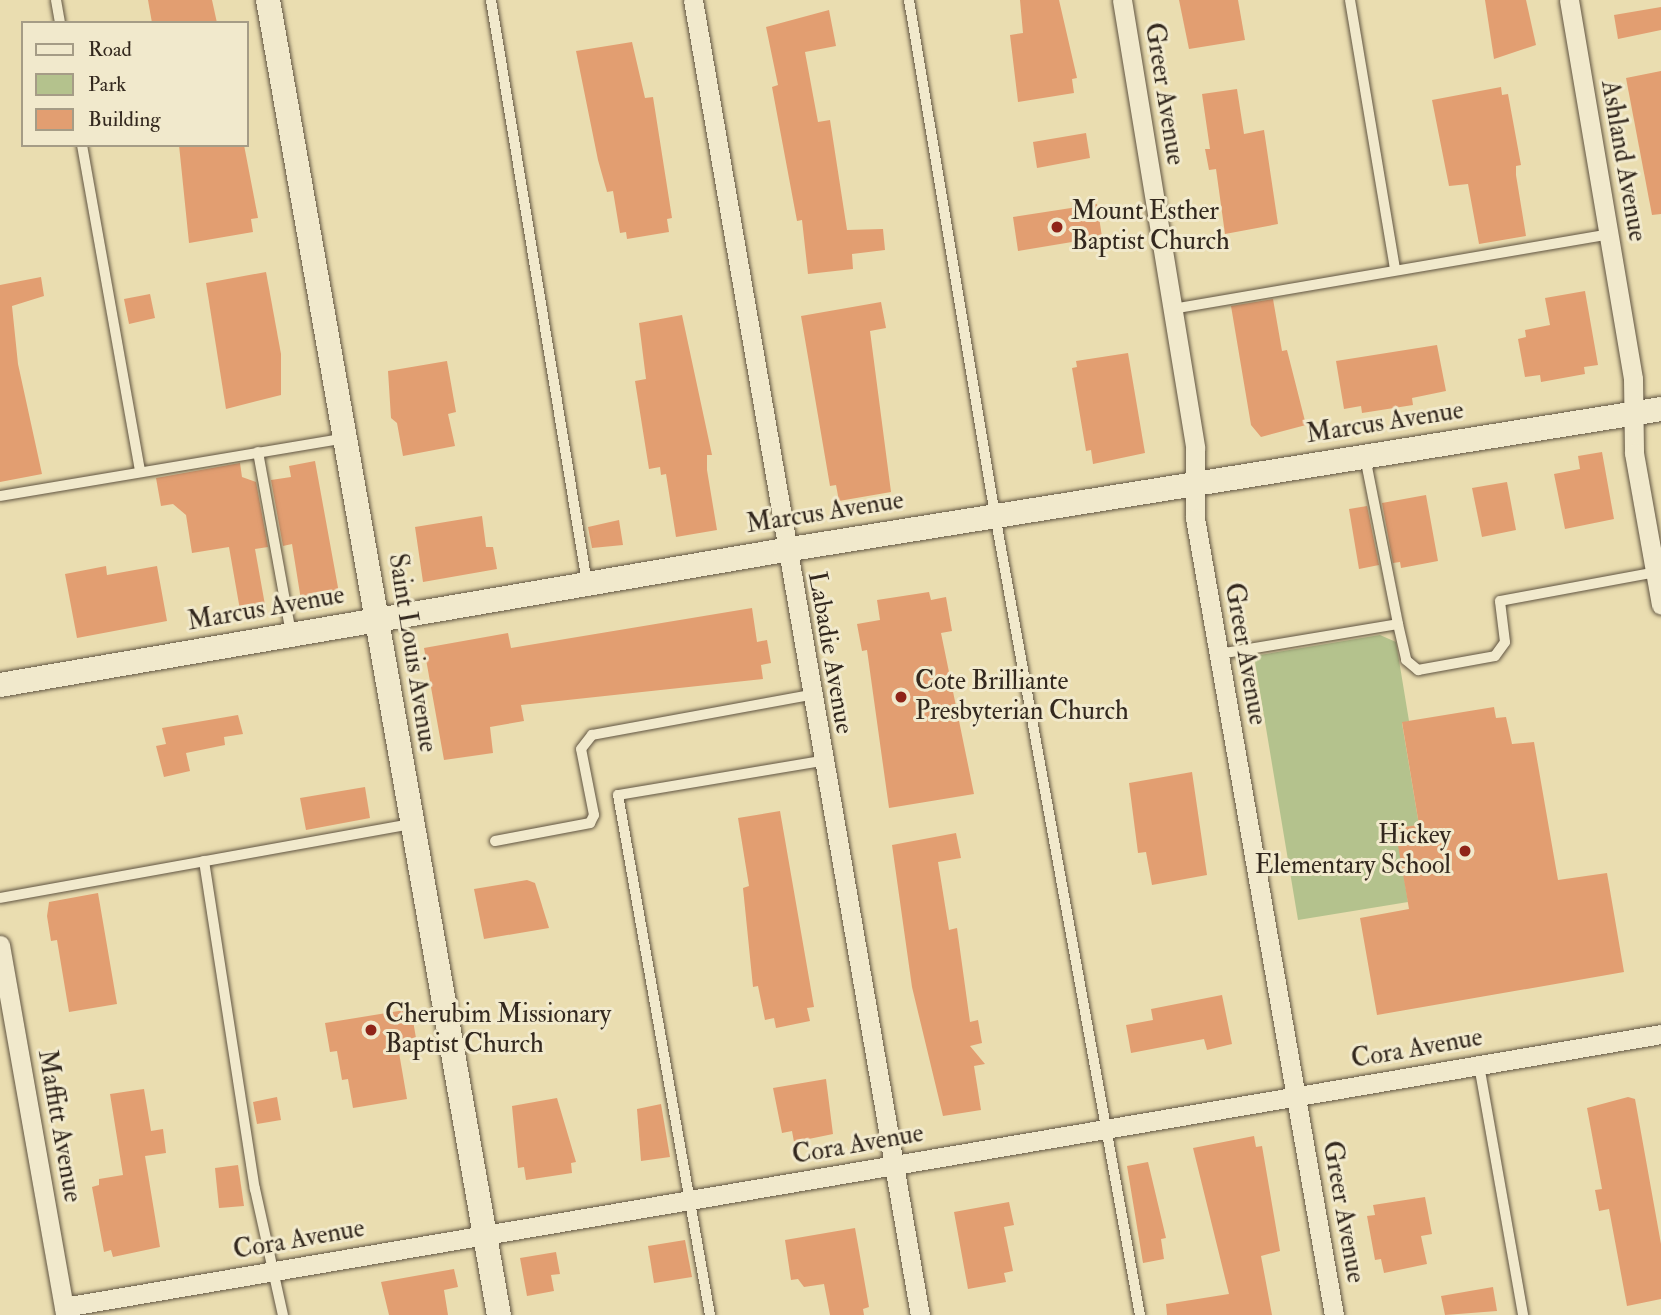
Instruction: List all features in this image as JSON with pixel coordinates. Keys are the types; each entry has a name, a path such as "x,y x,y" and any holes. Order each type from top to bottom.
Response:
{"street":[{"name":"Saint Louis Avenue","path":"268,0 410,824 499,1315"},
{"name":"Labadie Avenue","path":"693,0 785,550 920,1315"},
{"name":"Greer Avenue","path":"1122,0 1172,309 1195,483 1195,518 1334,1315"},
{"name":"Ashland Avenue","path":"1569,0 1609,234 1634,414 1634,453 1659,587"},
{"name":"Marcus Avenue","path":"0,685 995,515 1661,409"},
{"name":"Maffitt Avenue","path":"0,945 65,1311"},
{"name":"Cora Avenue","path":"65,1311 275,1271 1661,1034"}],"lane":[{"path":"55,0 60,21"},
{"path":"491,0 587,584"},
{"path":"909,0 995,515 1140,1315"},
{"path":"1350,0 1395,269"},
{"path":"82,147 140,471"},
{"path":"1172,309 1609,234"},
{"path":"0,496 345,438"},
{"path":"258,452 292,635"},
{"path":"1365,457 1406,660 1418,670 1495,656 1505,642 1500,601 1659,587"},
{"path":"1219,654 1398,624"},
{"path":"495,841 590,823 594,815 581,749 592,735 811,695"},
{"path":"710,1315 618,795 822,761"},
{"path":"0,898 410,824"},
{"path":"204,861 255,1189 283,1315"},
{"path":"1479,1065 1523,1315"}],"green space":[{"path":"1380,635 1396,642 1409,721 1402,723 1419,825 1396,828 1408,902 1298,920 1254,656"}],"building":[{"path":"148,0 212,0 217,21 152,21"},
{"path":"1020,0 1059,0 1077,78 1072,79 1074,93 1018,102 1010,35 1023,33"},
{"path":"1179,0 1238,0 1245,40 1189,49"},
{"path":"1485,0 1526,0 1536,45 1494,59"},
{"path":"1661,7 1661,30 1618,39 1614,15"},
{"path":"829,10 836,46 805,52 818,122 830,120 847,230 883,229 885,250 852,254 853,269 808,274 802,220 797,221 772,87 778,85 766,27"},
{"path":"632,42 645,98 653,97 672,218 667,219 669,232 627,239 626,232 620,233 613,191 607,192 598,160 576,51"},
{"path":"1661,71 1661,214 1652,215 1626,78"},
{"path":"1501,87 1502,95 1508,94 1521,165 1516,166 1516,175 1526,236 1479,244 1468,184 1449,186 1432,100"},
{"path":"1237,89 1244,134 1264,130 1278,224 1225,234 1216,169 1209,170 1205,149 1210,149 1202,94"},
{"path":"1086,133 1090,158 1037,168 1033,142"},
{"path":"179,147 244,147 258,218 251,219 253,232 189,243"},
{"name":"Mount Esther Baptist Church","path":"1097,204 1102,237 1018,251 1013,217"},
{"path":"266,272 281,354 281,395 226,409 206,283"},
{"path":"41,277 44,296 12,306 18,364 42,474 0,482 0,285"},
{"path":"1585,291 1598,365 1584,367 1585,374 1541,382 1540,375 1525,377 1518,339 1526,337 1525,330 1550,325 1545,298"},
{"path":"150,294 155,318 129,324 124,299"},
{"path":"1273,299 1282,351 1287,350 1306,425 1261,437 1251,425 1231,306"},
{"path":"881,302 886,328 870,331 891,492 839,501 836,485 830,486 801,316"},
{"path":"682,315 712,455 707,455 707,470 717,530 676,537 666,474 661,475 660,467 649,469 635,381 646,379 639,323"},
{"path":"1437,345 1446,391 1412,398 1413,405 1362,413 1361,406 1344,409 1336,361"},
{"path":"1128,353 1145,453 1093,464 1091,450 1086,451 1072,368 1077,367 1076,361"},
{"path":"447,361 456,412 448,414 455,446 403,456 397,423 391,418 388,371"},
{"path":"1602,452 1614,519 1565,529 1554,474 1580,469 1578,456"},
{"path":"315,461 339,593 301,600 292,544 283,546 271,480 291,477 289,466"},
{"path":"240,463 242,477 256,482 268,547 255,549 265,605 240,610 229,547 192,553 186,515 173,504 161,506 156,478"},
{"path":"1507,482 1516,530 1482,537 1472,488"},
{"path":"1426,495 1438,561 1401,568 1400,562 1393,563 1382,503"},
{"path":"1367,506 1379,565 1359,569 1349,509"},
{"path":"482,516 486,547 493,547 497,569 423,582 415,527"},
{"path":"619,520 623,545 592,548 588,527"},
{"path":"106,566 107,575 157,566 167,621 77,638 65,574"},
{"name":"Cote Brilliante Presbyterian Church","path":"929,592 931,600 946,597 952,631 941,633 974,794 889,808 867,650 862,651 857,624 880,620 877,600"},
{"path":"752,608 757,642 767,640 771,663 761,665 763,679 521,705 524,721 490,727 493,753 444,760 424,648 508,633 511,648"},
{"name":"Hickey Elementary School","path":"1494,707 1496,718 1506,717 1512,744 1534,742 1558,880 1607,873 1624,972 1377,1015 1360,918 1409,909 1395,828 1419,825 1402,722"},
{"path":"238,715 243,734 224,737 225,745 186,753 190,771 164,777 156,746 166,744 162,728"},
{"path":"1192,772 1207,875 1152,885 1146,852 1138,853 1129,783"},
{"path":"365,787 370,818 306,830 300,798"},
{"path":"780,811 814,1007 807,1008 810,1021 776,1028 774,1018 765,1020 758,986 753,987 743,888 749,886 738,818"},
{"path":"956,833 961,858 938,862 949,930 957,928 970,1022 978,1020 982,1043 970,1046 985,1064 974,1066 981,1110 943,1116 912,987 892,845"},
{"path":"527,880 535,883 549,928 484,939 474,889"},
{"path":"98,893 117,1004 69,1012 57,940 51,941 47,916 49,902"},
{"path":"1222,995 1232,1044 1207,1050 1204,1039 1131,1053 1126,1025 1153,1020 1151,1009"},
{"path":"411,1009 416,1038 397,1041 407,1099 353,1108 348,1079 342,1080 337,1051 330,1052 325,1023"},
{"path":"826,1079 833,1134 794,1142 792,1131 782,1133 773,1088"},
{"path":"144,1089 151,1131 163,1129 166,1153 145,1156 160,1247 113,1257 111,1250 104,1252 92,1187 99,1185 99,1179 123,1175 110,1094"},
{"path":"277,1097 281,1120 257,1124 253,1102"},
{"path":"1628,1097 1635,1099 1661,1244 1661,1299 1627,1306 1609,1209 1599,1211 1595,1190 1602,1189 1587,1108"},
{"path":"557,1098 576,1162 571,1163 572,1173 526,1180 524,1167 518,1168 512,1106"},
{"path":"661,1104 670,1157 641,1161 637,1109"},
{"path":"1254,1136 1256,1147 1262,1146 1280,1251 1261,1256 1272,1315 1167,1315 1166,1304 1229,1294 1193,1148"},
{"path":"1148,1162 1166,1238 1161,1239 1164,1259 1143,1263 1127,1166"},
{"path":"238,1165 244,1206 219,1208 215,1168"},
{"path":"1425,1197 1432,1234 1421,1236 1427,1264 1384,1273 1381,1259 1375,1260 1367,1216 1375,1215 1373,1205"},
{"path":"1009,1202 1014,1225 1004,1227 1013,1271 1004,1273 1006,1282 968,1289 954,1212"},
{"path":"855,1228 869,1307 863,1309 864,1315 830,1315 824,1284 804,1287 798,1279 791,1280 785,1240"},
{"path":"685,1240 692,1277 654,1283 648,1246"},
{"path":"556,1252 560,1274 551,1275 554,1291 527,1296 520,1258"},
{"path":"454,1269 458,1287 444,1290 448,1315 389,1315 381,1282"},
{"path":"1493,1287 1497,1311 1445,1315 1441,1296"}],"place":[{"name":"Mount Esther Baptist Church","path":"1057,227"},
{"name":"Cote Brilliante Presbyterian Church","path":"901,697"},
{"name":"Hickey Elementary School","path":"1465,851"},
{"name":"Cherubim Missionary Baptist Church","path":"371,1030"}]}
